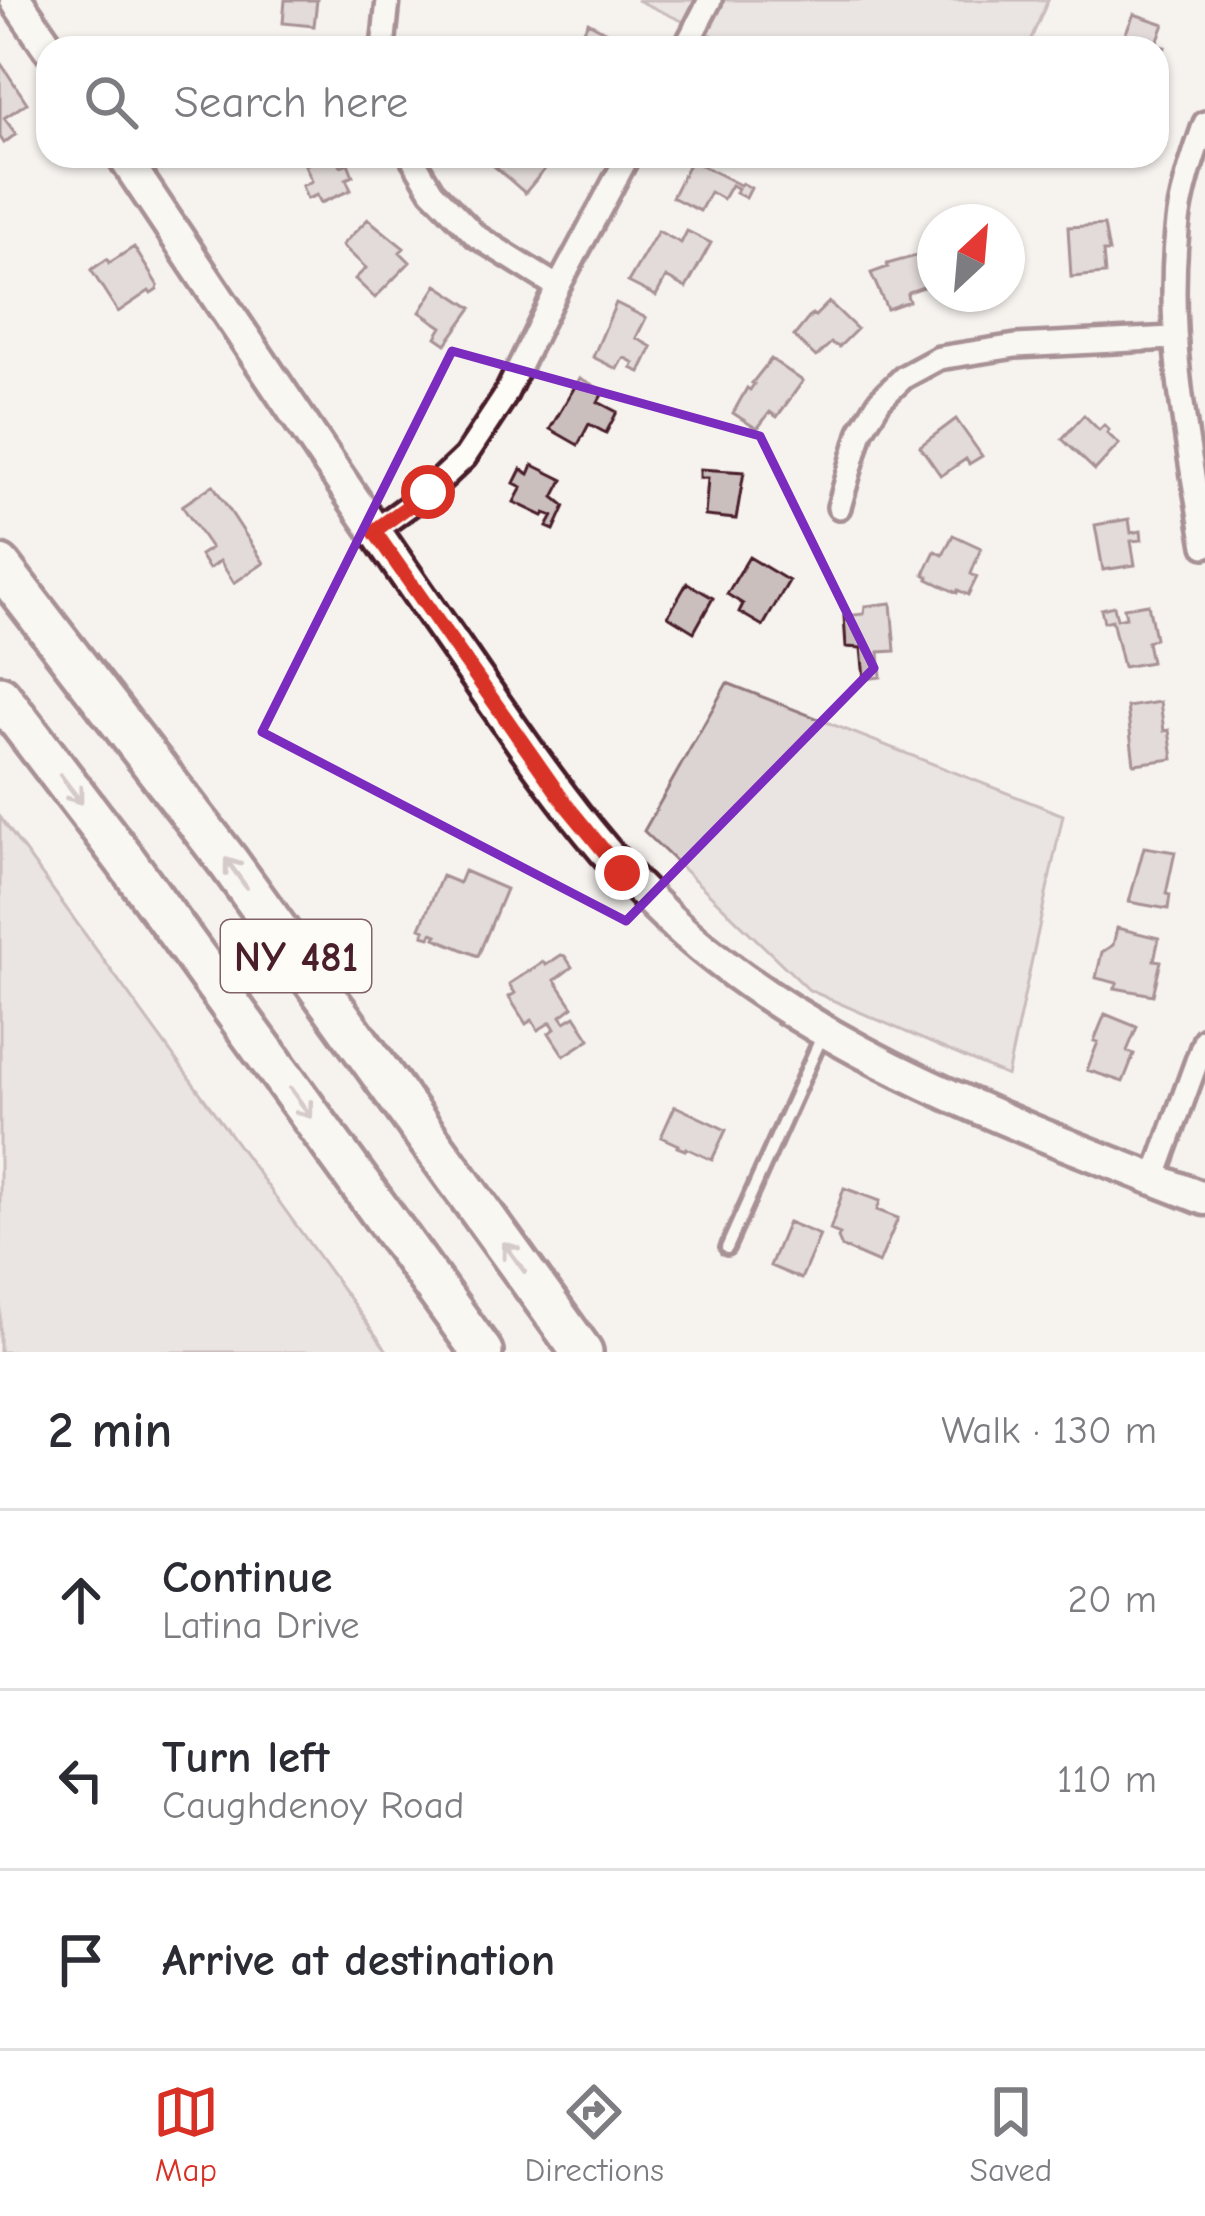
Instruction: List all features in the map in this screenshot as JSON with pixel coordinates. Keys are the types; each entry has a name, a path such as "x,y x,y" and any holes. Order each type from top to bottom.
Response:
{"highway":[{"name":"NY 481","path":"0,566 243,882 583,1352"},
{"name":"NY 481","path":"0,696 125,860 482,1352"}],"street":[{"path":"16,0 42,36"},
{"path":"384,36 388,0"},
{"path":"691,36 710,0"},
{"path":"1205,123 1177,228 1173,338 1205,546"},
{"path":"131,168 374,531 567,806 622,873 717,960 802,1019 961,1101 1205,1199"},
{"path":"418,168 432,190 476,236 558,286"},
{"path":"374,531 428,492 465,457 504,398 622,168"},
{"path":"838,507 861,431 880,400 904,377 939,358 1016,346 1173,338"},
{"path":"1154,1179 1205,1039"}],"lane":[{"path":"727,1248 824,1031"}],"highlighted area":[{"path":"452,351 760,436 874,668 626,921 262,732"}],"shaded area":[{"path":"637,0 1048,0 1032,36 714,36"},
{"path":"727,683 1063,815 1007,1076 809,990 644,831"},
{"path":"0,817 388,1352 0,1352"}],"building":[{"path":"285,0 317,0 314,26 283,23"},
{"path":"1134,14 1164,24 1159,36 1124,36"},
{"path":"588,22 614,36 581,36"},
{"path":"0,62 27,103 4,118 16,134 4,143 0,137"},
{"path":"306,168 350,168 353,176 346,179 351,190 321,203 317,195 307,199 302,186 312,181"},
{"path":"496,168 546,168 525,193"},
{"path":"687,168 707,168 751,188 746,198 731,185 723,199 710,192 700,211 672,197"},
{"path":"368,219 404,248 400,252 410,262 375,298 355,279 366,268 342,245"},
{"path":"1104,225 1109,252 1103,252 1105,274 1071,277 1068,227"},
{"path":"658,231 681,243 687,231 711,243 686,288 666,277 656,296 628,282"},
{"path":"134,247 158,286 118,312 91,270"},
{"path":"917,256 917,289 909,292 909,301 887,309 871,273"},
{"path":"437,285 472,308 446,344 436,337 442,327 420,312"},
{"path":"829,302 857,329 839,347 831,343 816,357 794,336"},
{"path":"616,303 646,318 636,338 652,347 640,372 627,359 617,369 593,357"},
{"path":"771,359 803,381 777,417 770,412 757,429 733,413"},
{"path":"580,378 604,391 598,402 617,412 606,433 589,424 578,445 550,429"},
{"path":"1084,415 1099,430 1104,425 1119,444 1095,470 1062,439"},
{"path":"956,419 982,456 969,464 966,459 941,476 920,446"},
{"path":"533,465 563,480 554,497 565,506 554,530 547,527 553,516 514,502 522,487 514,483 521,469 529,474"},
{"path":"700,469 744,472 736,519 705,516 708,478 700,478"},
{"path":"213,485 264,563 234,583 220,561 209,569 200,555 211,548 182,506"},
{"path":"1129,519 1131,533 1141,531 1142,540 1131,541 1135,565 1103,570 1095,525"},
{"path":"953,535 981,548 971,574 977,577 968,595 924,574 935,551 943,555"},
{"path":"749,557 789,581 763,626 739,612 743,604 727,594"},
{"path":"687,583 713,598 694,632 668,616"},
{"path":"891,603 895,651 879,652 881,677 864,679 861,648 846,647 844,616 864,614 865,606"},
{"path":"1148,604 1155,638 1147,642 1151,662 1123,667 1112,620 1104,622 1101,609 1114,606 1117,619 1126,617 1124,608"},
{"path":"1160,702 1173,759 1134,764 1127,707"},
{"path":"1144,847 1175,852 1166,894 1170,895 1168,909 1129,902"},
{"path":"464,871 506,889 478,956 432,933 423,935 425,930 420,928 442,876 459,883"},
{"path":"1117,928 1159,938 1154,960 1161,961 1153,995 1115,988 1117,983 1096,978 1102,952 1113,945"},
{"path":"561,955 572,967 555,980 573,1007 561,1016 565,1022 575,1016 590,1039 564,1056 549,1033 555,1029 551,1022 538,1030 532,1020 526,1024 509,997 515,993 509,984"},
{"path":"1105,1014 1137,1027 1127,1051 1134,1054 1123,1082 1087,1070"},
{"path":"675,1106 726,1130 712,1160 661,1137"},
{"path":"844,1188 880,1201 877,1210 898,1218 879,1263 842,1247 840,1234 830,1230"},
{"path":"788,1222 820,1235 801,1279 770,1266"}],"route":[{"path":"428,492 374,531 567,806 622,873"}]}
